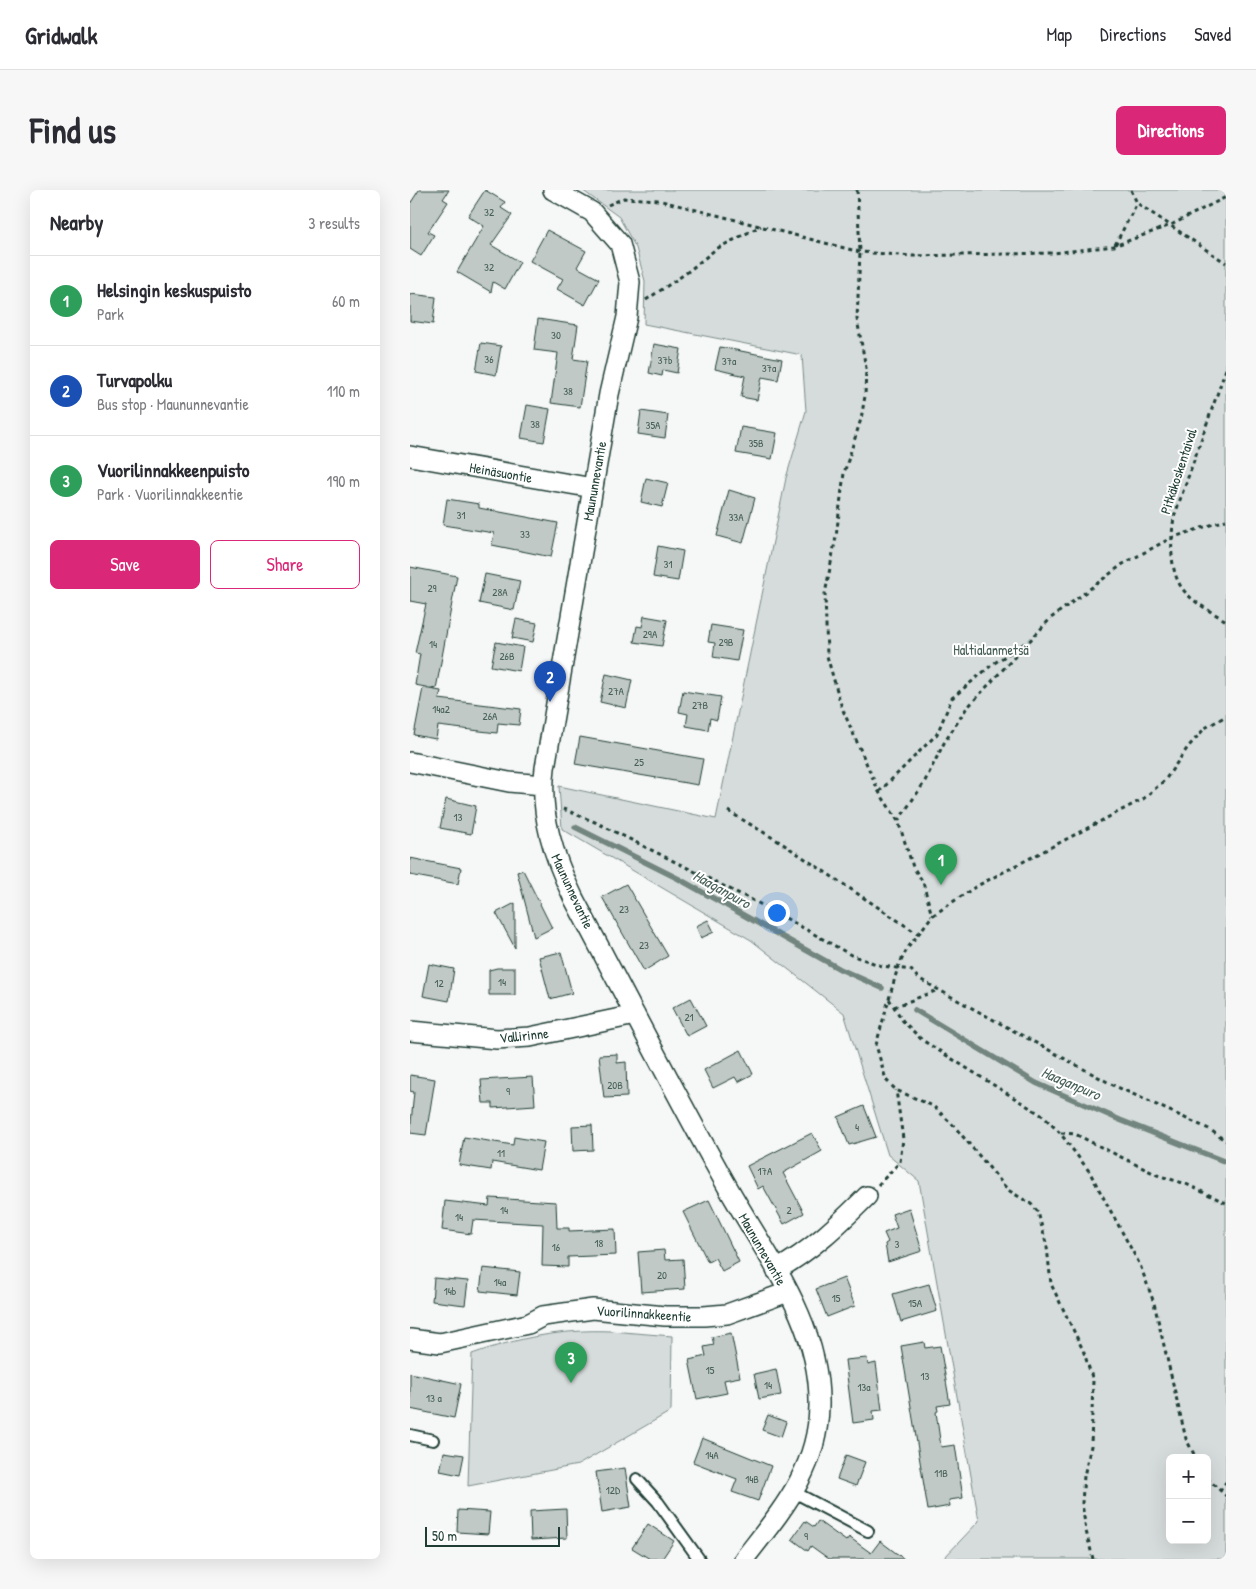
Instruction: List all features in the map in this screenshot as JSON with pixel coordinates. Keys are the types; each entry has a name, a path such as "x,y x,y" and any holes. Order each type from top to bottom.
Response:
{"street":[{"name":"Maununnevantie","path":"553,190 592,212 620,244 630,282 627,318 618,349 543,785 553,851 565,881 727,1186 788,1292 811,1342 818,1371 819,1407 816,1433 810,1458 794,1492 744,1559"},
{"name":"Heinäsuontie","path":"410,456 593,488"},
{"path":"410,762 509,782 543,785"},
{"name":"Vallirinne","path":"410,1031 497,1039 530,1037 636,1015"},
{"path":"776,1270 801,1254 849,1214 867,1196"},
{"name":"Vuorilinnakkeentie","path":"410,1339 440,1343 528,1324 543,1316 593,1309 665,1316 712,1316 728,1314 788,1292"}],"lane":[{"path":"410,1435 433,1440"},
{"path":"637,1479 658,1502 699,1559"},
{"path":"794,1492 868,1531"}],"path":[{"path":"857,190 860,252 857,319 866,368 865,396 861,419 844,473 836,537 825,594 828,656 842,708 879,792 898,821 913,866 923,882 932,916"},
{"path":"1131,190 1137,203 1226,263"},
{"path":"592,212 624,198 658,200 860,252 912,256 1020,254 1077,251 1114,246 1171,225 1226,197"},
{"path":"1114,246 1137,203"},
{"path":"627,318 645,301 685,274 716,249 761,226"},
{"name":"Pitkäkoskentaival","path":"1226,369 1174,517 1171,538 1174,564 1180,586 1195,601 1226,621"},
{"path":"898,821 924,783 944,743 966,709 1009,666 1032,637 1051,618 1123,564 1171,538 1226,520"},
{"path":"879,792 937,734 952,698 993,664 1032,637"},
{"path":"1093,1559 1082,1503 1084,1476 1091,1446 1093,1380 1083,1350 1051,1284 1048,1248 1038,1212 1031,1204 1008,1190 954,1126 933,1106 896,1090 886,1080 876,1045 898,967 918,934 932,916 975,887 1143,799 1165,780 1188,746 1205,728 1226,716"},
{"path":"545,804 595,822 768,908 852,955 882,966 912,970 918,978 1113,1085 1209,1129 1226,1140"},
{"path":"728,811 783,844 918,934"},
{"path":"894,1006 939,990"},
{"path":"889,998 903,1021 922,1040 1043,1116 1060,1133 1089,1171 1140,1265 1154,1303 1186,1439 1194,1454"},
{"path":"867,1196 896,1169 900,1162 903,1139 896,1090"},
{"path":"1060,1133 1075,1134 1157,1175 1186,1184 1226,1204"},
{"path":"1211,1482 1226,1496"},
{"path":"1220,1491 1226,1482"}],"green space":[{"name":"Haltialanmetsä","path":"582,190 1226,190 1226,1559 943,1559 979,1521 919,1181 888,1155 844,1013 751,940 562,829 559,786 716,819 786,478 806,411 802,355 644,324 645,281 636,248 619,217"},
{"path":"610,1331 672,1336 671,1411 578,1465 468,1486 472,1354 506,1343 557,1333"}],"building":[{"path":"419,190 449,190 443,199 448,202 428,232 434,235 421,256 410,249 410,204"},
{"path":"485,190 505,202 501,208 512,215 491,245 520,262 505,289 493,282 491,292 457,272 484,226 468,216"},
{"path":"547,230 586,251 577,267 599,279 585,305 557,289 563,279 530,261"},
{"path":"410,294 436,297 433,324 410,321"},
{"path":"538,319 578,325 573,359 587,361 580,407 551,403 558,353 534,350"},
{"path":"481,343 501,346 496,375 476,371"},
{"path":"654,344 681,349 677,373 663,370 662,376 649,373"},
{"path":"720,347 782,359 778,380 762,377 757,400 741,397 745,376 715,369"},
{"path":"527,405 550,409 544,442 521,438"},
{"path":"641,411 668,415 665,438 638,434"},
{"path":"741,427 777,433 772,459 736,453"},
{"path":"646,478 668,483 662,507 641,502"},
{"path":"729,490 755,498 743,543 717,536"},
{"path":"447,499 479,504 479,508 558,523 551,557 492,545 494,533 443,525"},
{"path":"658,546 683,551 678,581 653,577"},
{"path":"410,567 457,576 436,689 415,685 420,654 415,653 426,604 410,601"},
{"path":"485,574 520,581 514,610 479,603"},
{"path":"644,616 667,620 662,646 634,642 637,626 642,627"},
{"path":"516,619 537,623 533,642 512,638"},
{"path":"711,625 743,630 737,661 713,657 715,643 708,642"},
{"path":"496,642 523,647 519,671 491,666"},
{"path":"606,674 632,680 626,708 600,702"},
{"path":"423,688 441,691 439,699 521,709 519,725 498,723 497,733 438,726 436,739 414,735"},
{"path":"683,691 721,697 717,720 710,718 708,730 686,726 688,714 679,712"},
{"path":"580,737 703,759 698,785 575,764"},
{"path":"446,799 476,806 471,834 440,828"},
{"path":"410,858 461,868 458,884 410,875"},
{"path":"523,870 552,928 534,937 517,872"},
{"path":"626,884 668,956 644,971 602,897"},
{"path":"515,903 515,948 496,913"},
{"path":"708,920 714,932 701,938 696,926"},
{"path":"561,952 572,993 550,999 539,957"},
{"path":"429,964 454,969 449,1001 423,996"},
{"path":"515,968 515,995 489,995 489,970"},
{"path":"691,998 706,1026 687,1036 672,1008"},
{"path":"741,1050 753,1074 738,1082 735,1077 713,1088 704,1070"},
{"path":"617,1054 617,1063 626,1062 627,1097 604,1098 599,1055"},
{"path":"410,1075 435,1079 426,1135 410,1133 414,1092 410,1091"},
{"path":"533,1077 535,1105 493,1108 493,1103 483,1103 481,1080"},
{"path":"864,1106 876,1137 849,1145 838,1117"},
{"path":"592,1125 593,1150 573,1151 572,1126"},
{"path":"812,1133 822,1151 783,1173 804,1213 784,1224 763,1186 758,1189 747,1166"},
{"path":"464,1137 513,1145 514,1137 544,1142 539,1170 492,1162 491,1170 459,1165"},
{"path":"490,1198 556,1202 557,1228 569,1228 569,1231 615,1229 616,1255 568,1257 568,1267 542,1266 543,1224 473,1220 471,1234 442,1230 445,1201 489,1206"},
{"path":"709,1200 739,1262 722,1271 715,1258 708,1262 683,1212"},
{"path":"909,1208 922,1251 888,1262 885,1244 888,1242 884,1233 897,1228 892,1214"},
{"path":"664,1250 665,1260 683,1259 685,1289 641,1292 638,1252"},
{"path":"483,1268 520,1272 517,1295 480,1291"},
{"path":"434,1278 468,1281 465,1305 432,1301"},
{"path":"844,1278 855,1306 827,1317 816,1289"},
{"path":"929,1284 937,1311 901,1322 893,1294"},
{"path":"731,1333 740,1377 724,1380 727,1393 697,1399 689,1360 706,1356 704,1347 714,1345 712,1337"},
{"path":"924,1342 925,1348 940,1346 950,1404 937,1406 938,1411 936,1412 941,1447 955,1445 963,1498 949,1500 950,1506 928,1510 901,1346"},
{"path":"867,1358 868,1365 876,1363 882,1410 873,1411 874,1420 853,1423 845,1360"},
{"path":"776,1369 781,1395 759,1399 754,1374"},
{"path":"410,1373 461,1384 454,1418 410,1409"},
{"path":"768,1415 786,1422 781,1437 762,1430"},
{"path":"702,1438 771,1466 758,1501 732,1492 737,1479 693,1462"},
{"path":"444,1452 464,1455 460,1475 440,1471"},
{"path":"846,1455 865,1462 856,1486 837,1479"},
{"path":"625,1468 631,1507 602,1512 596,1472"},
{"path":"566,1509 567,1538 531,1540 530,1511"},
{"path":"458,1510 490,1512 488,1534 457,1532"},
{"path":"805,1521 814,1527 818,1521 846,1541 849,1537 871,1553 880,1541 904,1559 829,1559 811,1546 808,1551 792,1539"},
{"path":"648,1524 674,1541 662,1559 650,1559 632,1548"}],"waterway":[{"name":"Haaganpuro","path":"575,827 679,879 840,969 882,988"},
{"name":"Haaganpuro","path":"915,1010 1036,1083 1120,1120 1226,1162"}],"place":[{"name":"Turvapolku","path":"550,702"},
{"name":"Helsingin keskuspuisto","path":"941,885"},
{"name":"Vuorilinnakkeenpuisto","path":"571,1383"}]}
